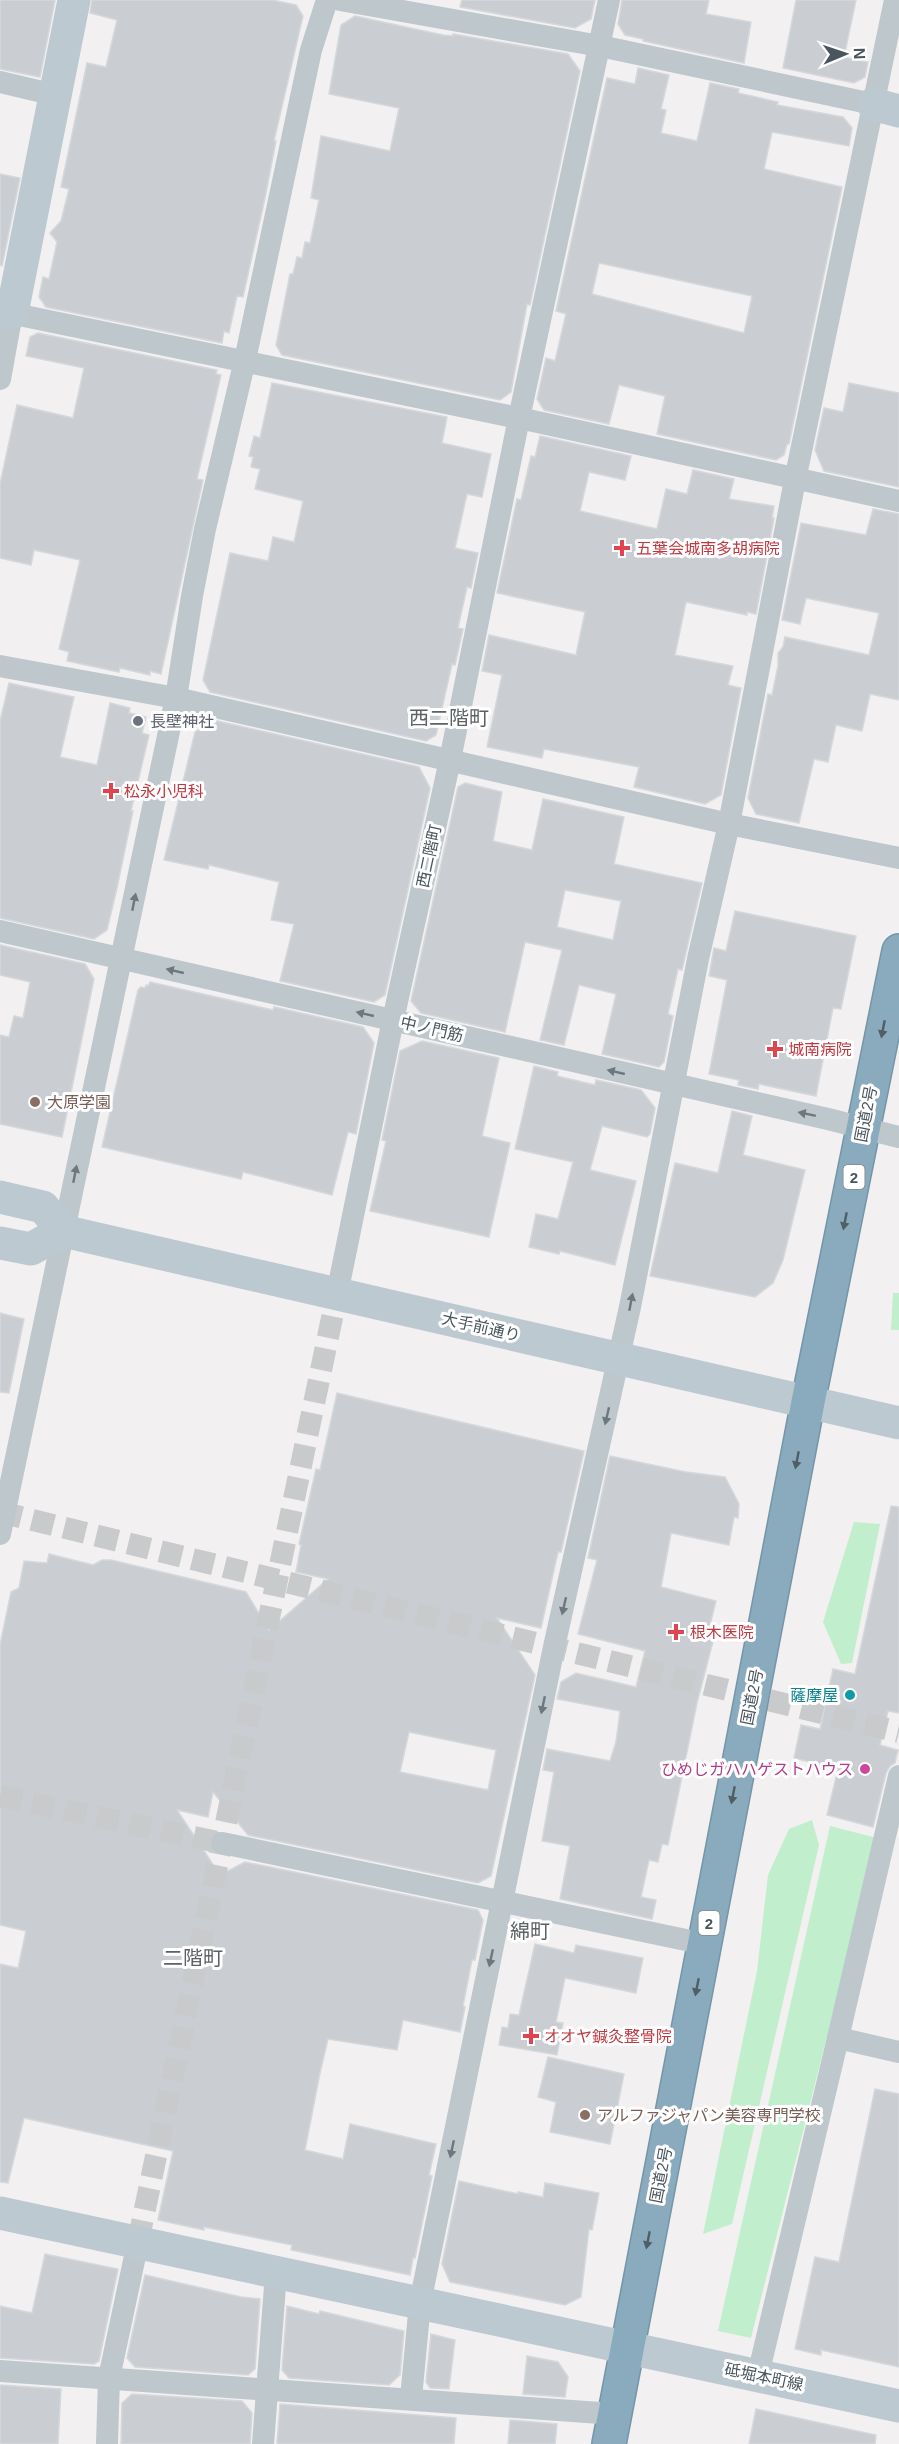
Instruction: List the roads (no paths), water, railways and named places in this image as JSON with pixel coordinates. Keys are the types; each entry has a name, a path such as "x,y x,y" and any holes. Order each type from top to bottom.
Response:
{"highway":[{"name":"国道2号","path":"612,2429 808,1402 899,951"}],"street":[{"path":"0,379 6,312 74,0"},
{"path":"0,1534 176,698 205,529 246,360 311,51 327,0"},
{"path":"340,0 600,46 886,107"},
{"name":"西二階町","path":"337,1294 393,1020 450,760 519,418 609,0"},
{"path":"411,2398 420,2303 554,1647 620,1359 698,959 729,824 795,480 886,107 895,0"},
{"path":"0,82 55,95"},
{"path":"6,312 246,360 899,501"},
{"path":"0,666 176,698 729,824 899,858"},
{"name":"中ノ門筋","path":"0,931 899,1137"},
{"path":"0,1197 43,1207 63,1231"},
{"path":"0,1243 31,1249 63,1231"},
{"name":"大手前通り","path":"63,1231 899,1423"},
{"path":"758,2375 899,1776"},
{"path":"222,1843 705,1944"},
{"path":"837,2038 899,2052"},
{"name":"砥堀本町線","path":"0,2212 899,2406"},
{"path":"107,2444 109,2378 138,2242"},
{"path":"263,2444 265,2389 276,2273"},
{"path":"0,2371 411,2398 612,2429"}],"tunnel":[{"path":"138,2242 337,1294"},
{"path":"0,1512 899,1732"},
{"path":"0,1796 222,1843"}],"place":[{"name":"五葉会城南多胡病院","path":"622,548"},
{"name":"長壁神社","path":"138,721"},
{"name":"松永小児科","path":"111,791"},
{"name":"城南病院","path":"775,1049"},
{"name":"大原学園","path":"35,1102"},
{"name":"根木医院","path":"676,1632"},
{"name":"薩摩屋","path":"850,1695"},
{"name":"ひめじガハハゲストハウス","path":"865,1769"},
{"name":"オオヤ鍼灸整骨院","path":"531,2036"},
{"name":"アルファジャパン美容専門学校","path":"585,2115"}],"district":[{"name":"西二階町","path":"449,718"},
{"name":"綿町","path":"530,1931"},
{"name":"二階町","path":"193,1958"}]}
